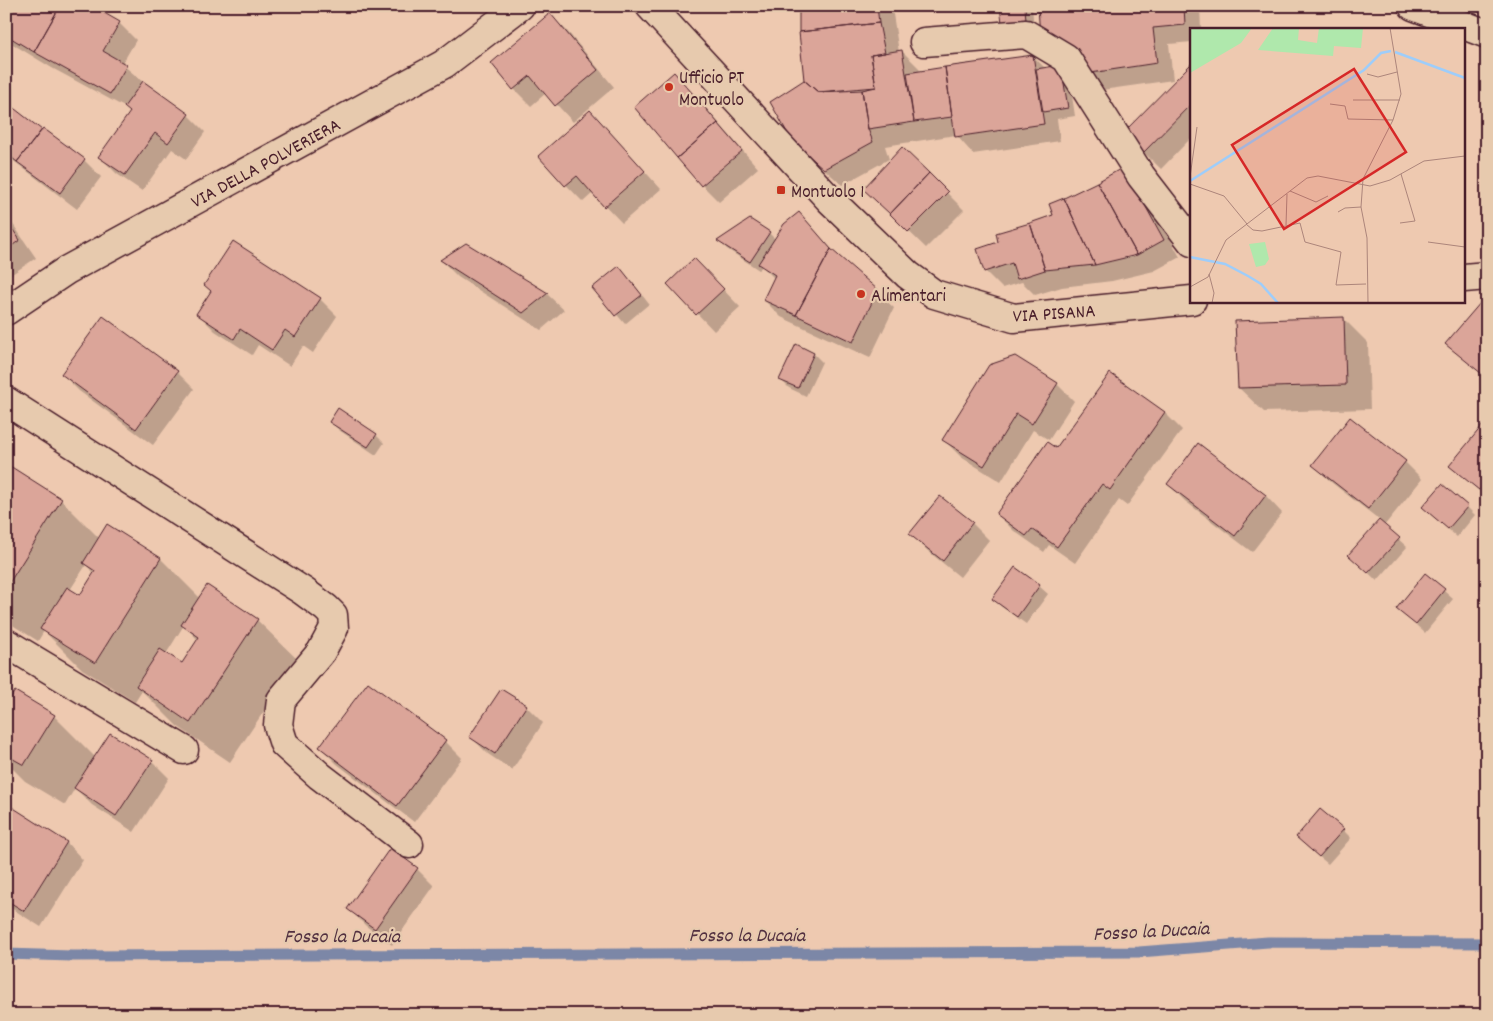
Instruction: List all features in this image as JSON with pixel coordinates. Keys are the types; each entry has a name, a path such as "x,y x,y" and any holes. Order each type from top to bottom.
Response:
{"street":[{"name":"VIA DELLA POLVERIERA","path":"6,311 67,270 444,64 520,6"},
{"name":"VIA PISANA","path":"650,6 830,200 908,275 934,294 1014,318 1190,300"},
{"path":"1413,6 1448,25 1461,28"},
{"path":"1466,29 1487,34"},
{"path":"924,42 1026,34 1066,58 1141,176 1190,239"},
{"path":"1466,278 1487,276"},
{"path":"6,400 303,591 333,615 334,628 321,652 281,700 278,726 284,744 320,776 409,844"},
{"path":"6,643 184,750"}],"building":[{"path":"13,6 60,6 34,52 6,35 6,18"},
{"path":"60,6 92,6 120,22 103,51 127,65 110,94 34,52"},
{"path":"799,6 877,6 879,23 799,32"},
{"path":"1000,6 1025,6 1026,22 1002,23"},
{"path":"1038,6 1184,6 1185,25 1153,28 1157,63 1084,74 1040,37"},
{"path":"550,13 598,70 555,106 530,76 513,90 491,63"},
{"path":"879,23 885,53 871,55 876,87 818,92 804,80 799,32"},
{"path":"902,50 914,122 868,129 862,90 876,87 871,55"},
{"path":"1033,55 1044,124 955,137 945,67"},
{"path":"1061,65 1068,108 1043,112 1036,69"},
{"path":"1190,65 1190,105 1143,153 1123,133"},
{"path":"945,67 952,117 914,122 907,73"},
{"path":"674,72 718,123 677,158 634,107"},
{"path":"804,80 818,92 862,90 868,129 873,142 824,169 792,141 770,102"},
{"path":"143,81 189,114 168,143 155,133 125,175 98,157 130,112 124,107"},
{"path":"6,102 42,130 17,162 6,153"},
{"path":"590,110 645,171 604,207 577,176 565,186 538,156"},
{"path":"718,123 742,151 701,186 677,158"},
{"path":"43,128 85,159 60,193 17,162"},
{"path":"902,147 929,173 890,214 863,189"},
{"path":"1124,167 1164,240 1137,255 1097,182"},
{"path":"929,173 948,192 908,232 890,214"},
{"path":"1097,182 1137,255 1095,265 1064,198"},
{"path":"1064,198 1095,265 1045,270 1030,223 1053,215 1049,204"},
{"path":"799,212 831,249 796,315 763,300 775,275 758,264 784,224"},
{"path":"750,219 770,232 750,262 717,241"},
{"path":"6,220 20,240 6,250"},
{"path":"1030,223 1045,270 1017,279 1012,263 984,272 977,249 998,242 996,233"},
{"path":"233,241 321,298 295,337 285,330 272,350 240,329 234,339 196,314 211,291 204,285"},
{"path":"466,243 548,293 523,313 440,260"},
{"path":"831,249 878,290 853,342 796,315"},
{"path":"694,258 724,289 696,315 667,284"},
{"path":"619,266 642,295 615,316 592,288"},
{"path":"1487,295 1487,378 1445,344"},
{"path":"103,316 178,371 136,429 61,374"},
{"path":"1344,317 1346,385 1238,388 1235,321"},
{"path":"796,344 814,353 798,388 779,380"},
{"path":"1015,356 1058,383 1032,424 1016,414 984,466 942,440 989,365"},
{"path":"1110,373 1165,412 1110,490 1102,484 1057,547 1032,529 1026,536 996,514 1047,442 1056,448"},
{"path":"338,408 377,434 368,447 329,422"},
{"path":"1350,417 1406,461 1368,509 1312,465"},
{"path":"1487,420 1487,481 1479,490 1449,466"},
{"path":"1198,443 1266,495 1235,536 1167,484"},
{"path":"10,466 62,499 6,588 6,472"},
{"path":"1442,484 1468,506 1448,529 1422,507"},
{"path":"940,496 973,522 943,561 909,534"},
{"path":"1379,520 1400,538 1368,573 1348,555"},
{"path":"107,524 161,558 95,663 40,629 67,587 80,595 95,571 83,563"},
{"path":"1015,567 1040,585 1017,617 992,599"},
{"path":"1425,573 1445,589 1416,625 1396,609"},
{"path":"207,585 258,619 190,723 136,686 160,649 182,663 199,637 181,625"},
{"path":"368,682 446,740 397,806 319,747"},
{"path":"501,689 527,705 495,754 469,737"},
{"path":"15,691 55,715 24,765 6,755 6,698 9,700"},
{"path":"110,733 153,760 116,816 74,788"},
{"path":"12,807 67,842 24,911 6,900 6,817"},
{"path":"1320,809 1344,829 1319,857 1296,837"},
{"path":"390,848 418,868 375,929 347,909"}],"waterway":[{"name":"Fosso la Ducaia","path":"6,954 72,956 1139,952 1268,942 1487,943"}],"place":[{"name":"Ufficio PT Montuolo","path":"669,87"},
{"name":"Montuolo 1","path":"781,190"},
{"name":"Alimentari","path":"861,294"}]}
